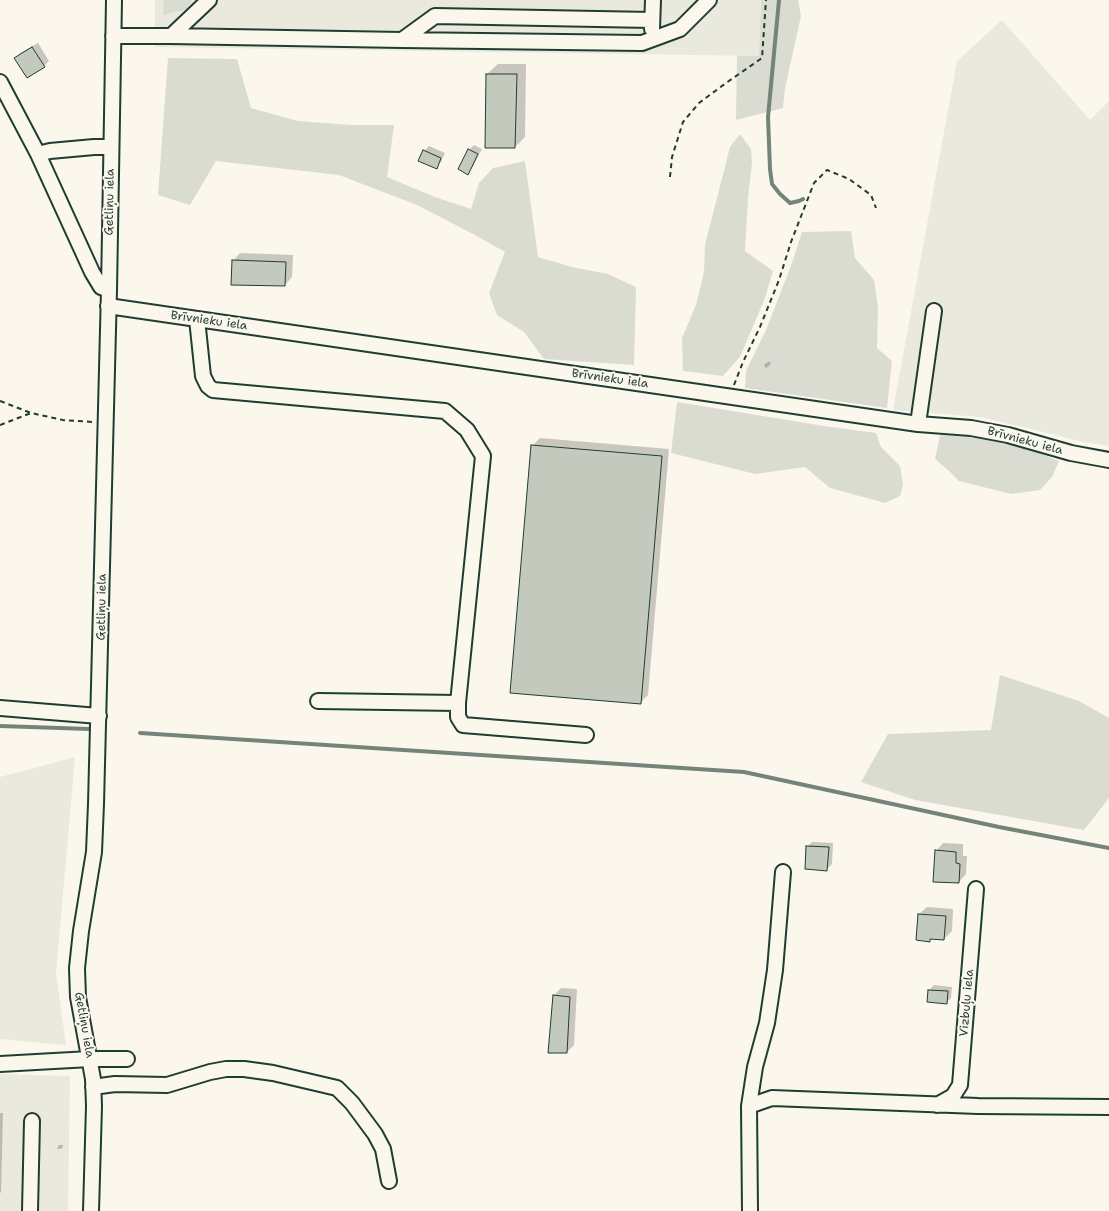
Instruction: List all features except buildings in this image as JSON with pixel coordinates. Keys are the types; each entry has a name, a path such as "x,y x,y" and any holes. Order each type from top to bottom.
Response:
{"street":[{"name":"Getliņu iela","path":"91,1211 93,1087 78,997 77,968 94,852 100,716 114,0"},
{"path":"171,36 209,0"},
{"path":"652,40 653,0"},
{"path":"113,36 642,43 680,30 709,0"},
{"path":"402,40 435,16 652,20"},
{"path":"0,82 38,154 92,272 101,287 109,290"},
{"path":"38,154 50,151 111,147"},
{"name":"Brīvnieku iela","path":"108,306 918,424 971,428 1008,435 1071,453 1109,460"},
{"path":"918,424 934,311"},
{"path":"197,319 203,376 208,386 213,390 445,411 467,430 483,456 458,717 462,724 586,734"},
{"path":"318,701 458,703"},
{"path":"0,708 100,716"},
{"path":"750,1211 749,1106 775,970 783,872"},
{"name":"Vizbuļu iela","path":"937,1105 953,1096 960,1085 976,889"},
{"path":"0,1064 127,1059"},
{"path":"93,1087 114,1084 167,1085 210,1072 226,1069 244,1069 273,1073 337,1088 352,1103 375,1134 383,1149 389,1181"},
{"path":"749,1106 772,1098 937,1105 1109,1108"},
{"path":"30,1211 32,1121"}],"path":[{"path":"670,177 672,157 683,122 699,103 762,58 766,0"},
{"path":"730,396 742,362 760,327 779,280 791,242 814,183 827,170 849,179 871,195 876,208"},
{"path":"0,401 31,413 63,420 106,423"},
{"path":"0,425 31,413"}],"shaded area":[{"path":"155,0 761,0 759,56 155,47"},
{"path":"164,0 192,0 188,9 163,15"},
{"path":"761,0 798,0 801,16 785,88 783,108 736,120 737,56 759,56"},
{"path":"1002,20 1090,120 1109,101 1109,446 1084,442 980,417 893,410 957,61"},
{"path":"168,58 237,59 251,108 298,121 351,125 394,125 387,177 435,197 471,209 479,183 493,168 525,161 538,257 572,267 608,274 636,287 634,365 544,359 524,332 497,315 489,293 505,252 417,205 339,175 216,161 190,205 158,195"},
{"path":"740,134 751,149 752,163 745,251 773,271 765,298 740,357 723,376 683,371 682,338 696,305 704,272 705,245 730,147"},
{"path":"851,231 855,258 874,280 878,307 877,348 892,361 887,408 745,388 746,371 766,330 802,232"},
{"path":"677,402 876,433 881,447 900,466 903,485 900,496 885,503 830,488 805,467 755,474 671,453"},
{"path":"940,435 982,438 1023,447 1059,461 1052,477 1040,490 1011,494 959,481 935,459"},
{"path":"1000,675 1079,701 1109,718 1109,798 1084,830 915,800 861,782 888,734 991,730"},
{"path":"75,757 56,974 66,1045 0,1039 0,777"},
{"path":"0,1074 70,1076 68,1211 0,1211"}],"waterway":[{"path":"779,0 768,117 770,169 772,184 780,194 790,203 803,199"},
{"path":"0,726 89,729"},
{"path":"140,733 744,772 999,827 1109,848"}]}
